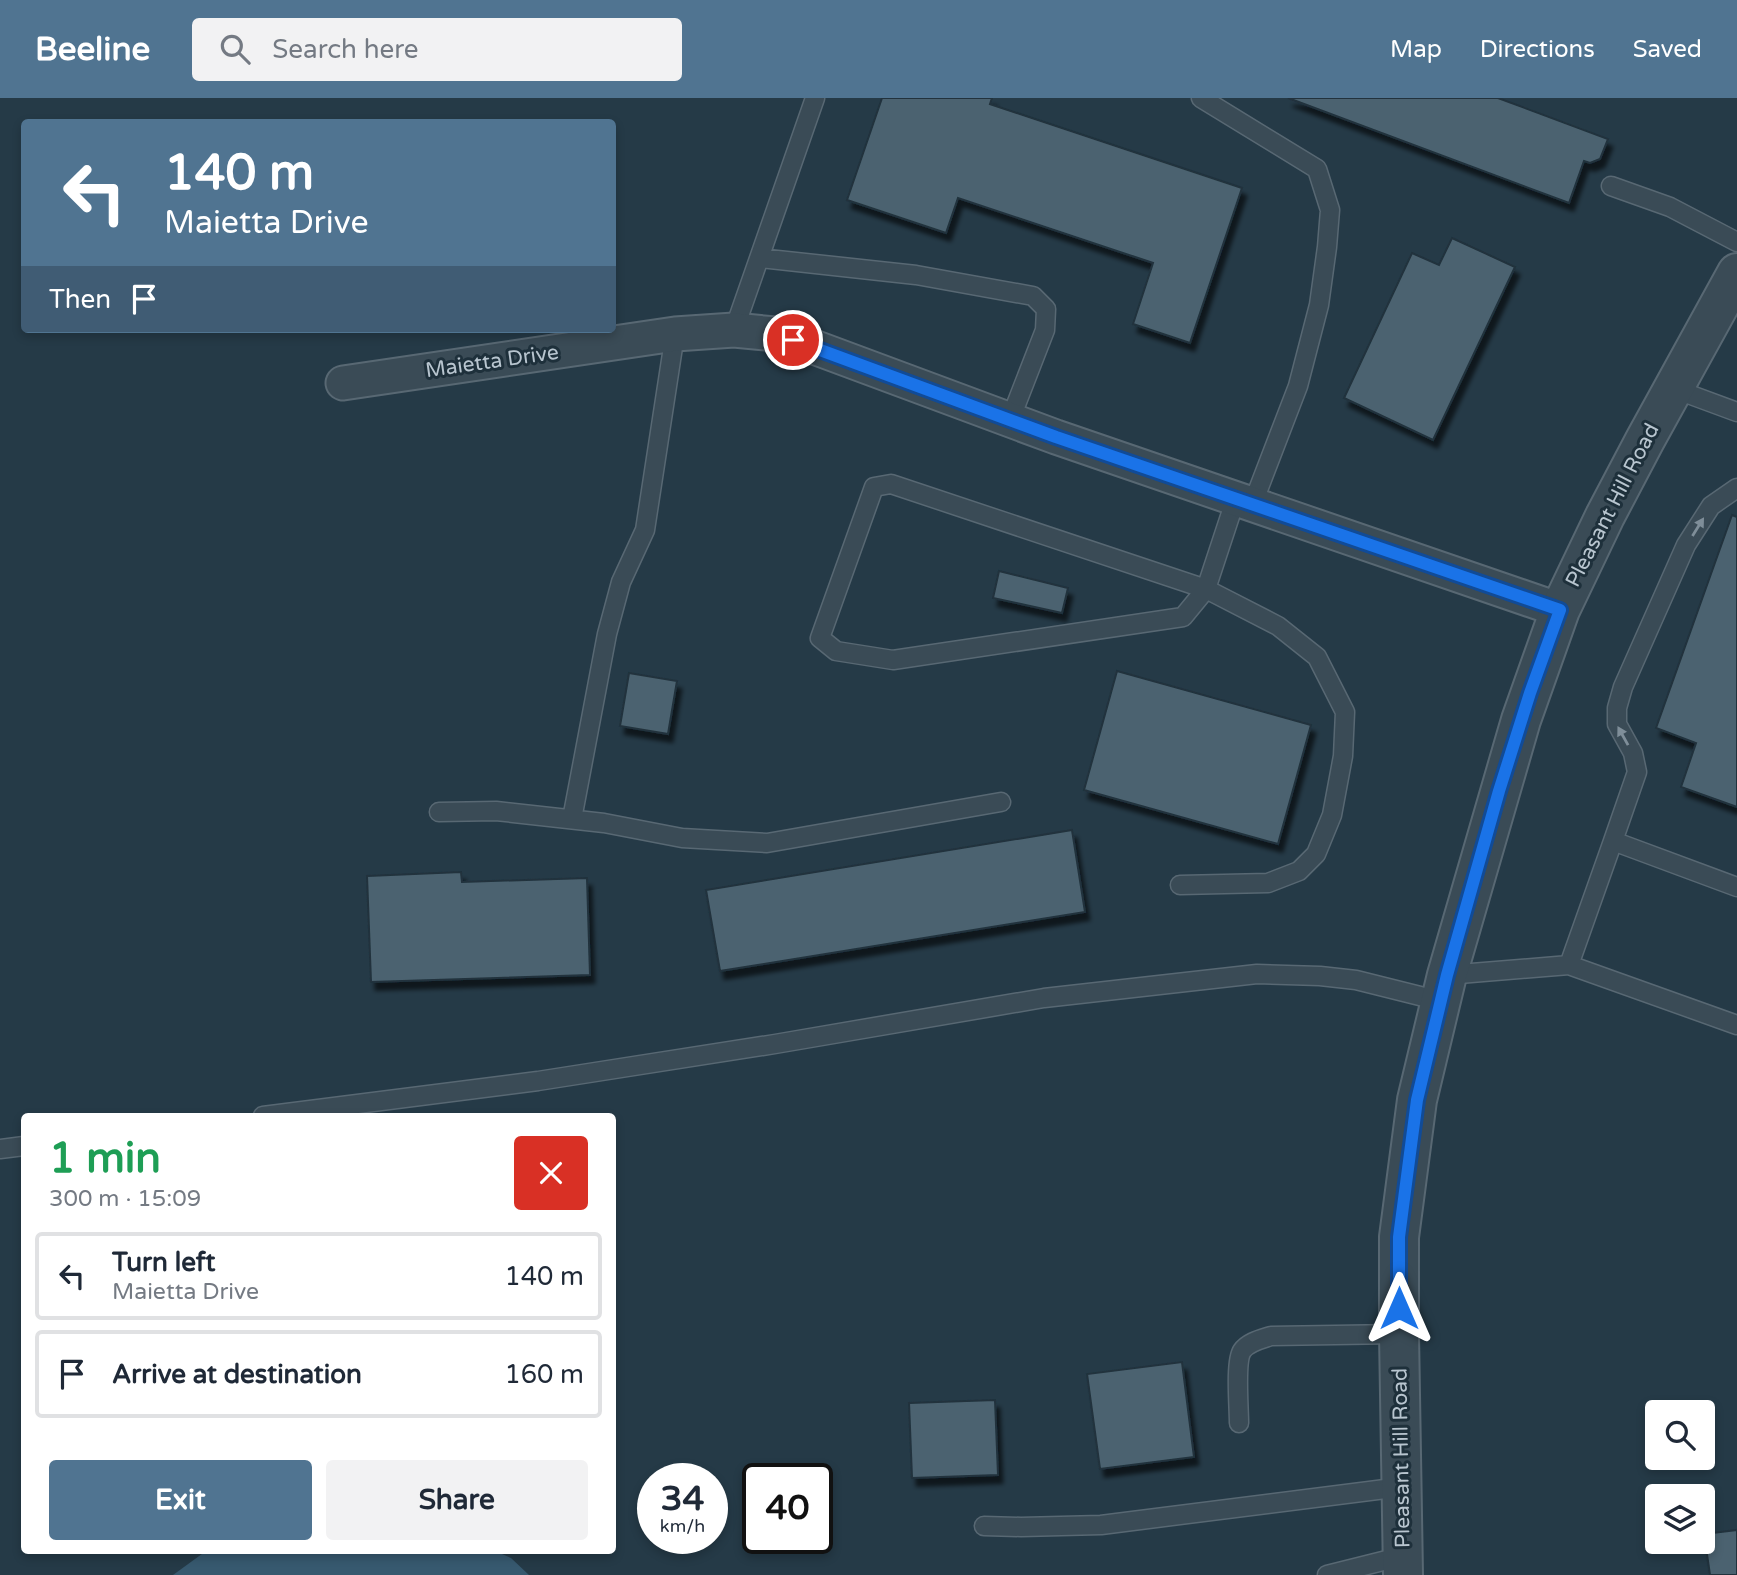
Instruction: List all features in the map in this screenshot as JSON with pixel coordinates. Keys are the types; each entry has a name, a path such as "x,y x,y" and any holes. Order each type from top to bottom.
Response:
{"street":[{"name":"Pleasant Hill Road","path":"1403,1566 1399,1237 1417,1100 1444,988 1517,732 1560,610 1605,516 1672,388 1737,273"},
{"name":"Maietta Drive","path":"343,383 675,334 734,330 775,334 1056,437 1560,610"}],"lane":[{"path":"734,330 815,98"},
{"path":"1180,885 1268,883 1299,871 1316,854 1332,815 1343,756 1345,712 1317,657 1279,626 1206,589 891,484 874,486 820,638 836,650 892,660 1183,617 1206,589 1298,386 1319,305 1329,210 1317,169 1201,98"},
{"path":"1611,186 1670,207 1737,242"},
{"path":"760,258 916,275 1033,296 1046,309 1045,330 1010,419"},
{"path":"572,819 607,635 621,582 645,530 675,334"},
{"path":"1672,388 1737,412"},
{"path":"1569,965 1637,772 1633,753 1617,724 1617,708 1623,687 1686,545 1711,506 1737,488"},
{"path":"439,812 496,811 604,823 682,838 767,843 1000,802"},
{"path":"1613,841 1737,887"},
{"path":"286,1113 551,1079 1044,998 1257,974 1320,976 1444,988 1569,965 1737,1025"},
{"path":"0,1149 21,1146"},
{"path":"1239,1423 1239,1359 1243,1349 1255,1342 1271,1336 1399,1335"},
{"path":"984,1526 1101,1525 1401,1487"},
{"path":"1327,1575 1403,1566"}],"water":[{"path":"202,1554 502,1554 511,1558 529,1575 173,1575"}],"building":[{"path":"882,98 992,98 990,104 1242,188 1190,343 1133,324 1153,263 958,198 946,233 847,200"},
{"path":"1288,98 1498,98 1608,139 1600,159 1590,163 1584,161 1569,203"},
{"path":"1452,238 1515,267 1433,440 1344,398 1412,253 1439,265"},
{"path":"1732,515 1737,517 1737,807 1681,787 1696,743 1656,728"},
{"path":"999,571 1068,588 1062,613 993,598"},
{"path":"1117,671 1311,725 1278,844 1084,790"},
{"path":"629,673 677,681 668,734 620,726"},
{"path":"1072,830 1085,912 720,971 706,890"},
{"path":"461,872 462,882 587,878 590,975 371,982 367,876"},
{"path":"1182,1362 1194,1457 1100,1469 1087,1374"},
{"path":"995,1400 998,1475 912,1478 909,1403"},
{"path":"1737,1530 1737,1575 1710,1575 1707,1554 1715,1554 1715,1533"}],"route":[{"path":"793,340 1056,437 1560,610 1499,791 1447,975 1417,1100 1399,1237 1399,1308"}]}
